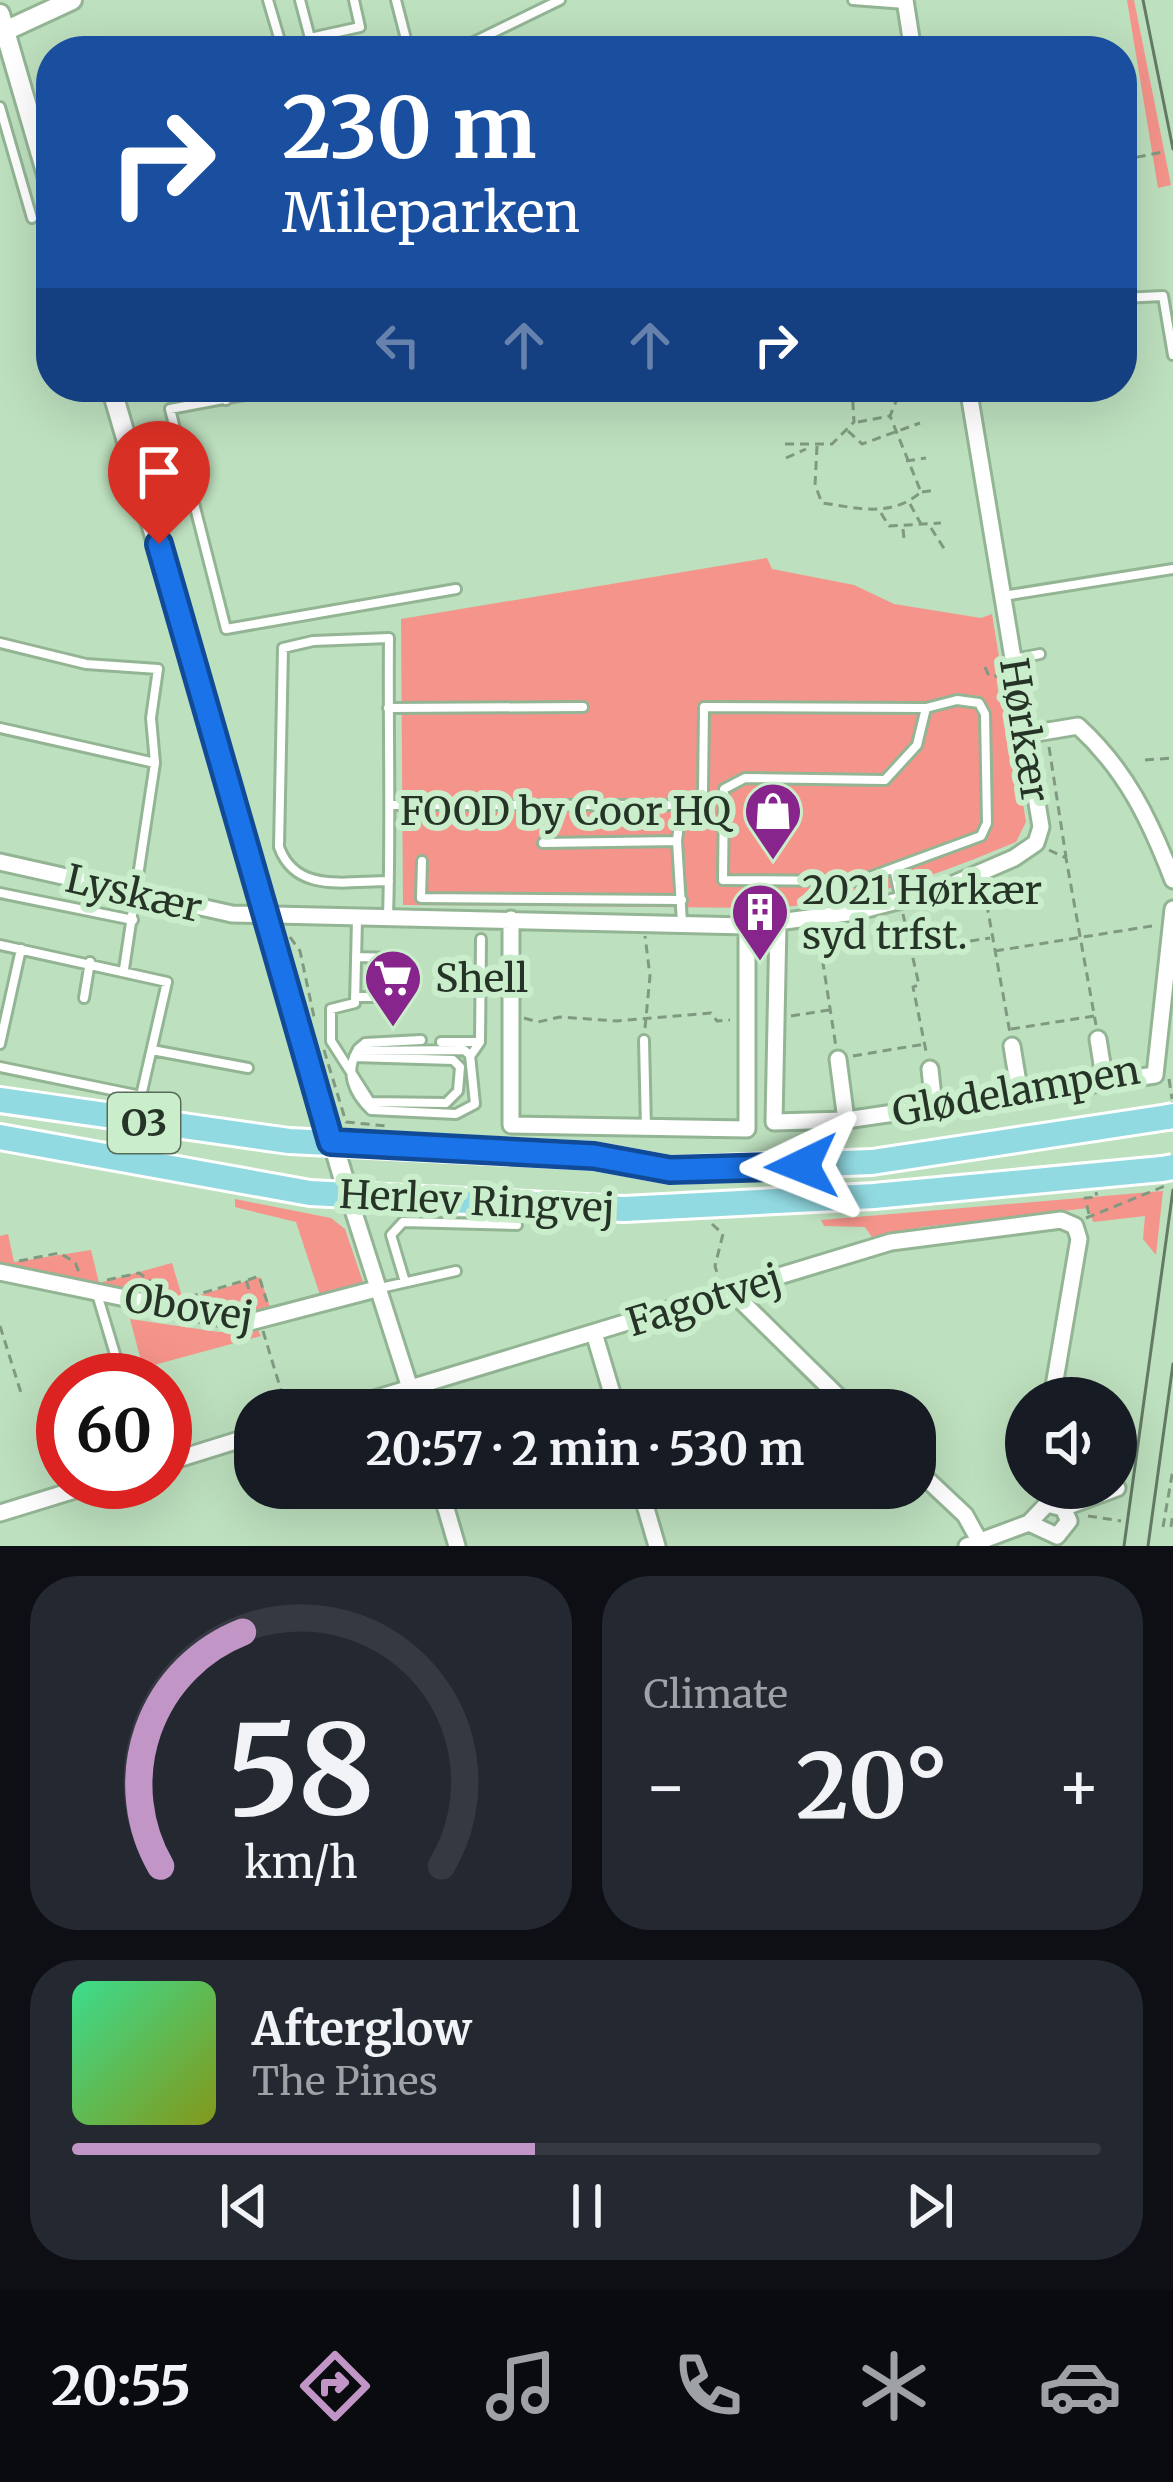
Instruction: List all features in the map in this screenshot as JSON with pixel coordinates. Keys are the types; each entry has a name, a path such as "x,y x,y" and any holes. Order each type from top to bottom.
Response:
{"main road":[{"name":"Herlev Ringvej","path":"0,1100 160,1126 331,1142 518,1150 670,1170 872,1162 1170,1117"},
{"name":"Herlev Ringvej","path":"0,1137 297,1191 624,1209 874,1196 1168,1168"}],"street":[{"path":"36,139 2,26 72,0"},
{"path":"905,2 911,36"},
{"path":"116,402 269,916 331,1142 410,1388"},
{"name":"Hørkær","path":"269,916 747,926 901,902 981,873 1036,843 1041,827 971,402"},
{"path":"1024,735 1078,726 1104,750 1141,804 1173,880"},
{"name":"Lyskær","path":"0,862 136,895 232,914 269,916"},
{"name":"Glødelampen","path":"778,922 774,1122 847,1120 1155,1075 1173,909"},
{"path":"518,920 511,1013 511,1125 646,1129 746,1129 747,926"},
{"path":"1010,1038 1020,1095"},
{"path":"1098,1039 1105,1083"},
{"path":"838,1058 847,1120"},
{"path":"929,1069 934,1107"},
{"path":"1056,1377 1082,1221"},
{"name":"Fagotvej","path":"407,1389 891,1242 944,1232 1082,1221"},
{"name":"Obovej","path":"0,1272 264,1322 376,1288"},
{"path":"728,1294 830,1389"},
{"path":"594,1333 611,1389"},
{"path":"192,1454 234,1441"},
{"path":"936,1488 965,1515 974,1544 1044,1509"},
{"path":"0,1513 36,1502"},
{"path":"446,1509 457,1546"},
{"path":"646,1509 657,1546"},
{"path":"1034,1509 1033,1517 1053,1541 1068,1526 1063,1509"}],"lane":[{"path":"268,0 279,36"},
{"path":"300,0 309,36"},
{"path":"319,36 360,27 354,0"},
{"path":"396,0 405,36"},
{"path":"486,36 560,0"},
{"path":"853,0 905,2"},
{"path":"0,107 32,218"},
{"path":"1137,297 1163,296 1173,355"},
{"path":"214,402 170,409 226,629 456,589"},
{"path":"149,512 190,500"},
{"path":"1003,596 1173,568"},
{"path":"388,916 392,806 388,638 313,641 283,648 279,847 287,869 303,881 389,881"},
{"path":"0,643 86,664 158,669 151,718 155,763 124,969"},
{"path":"1014,667 1040,654"},
{"path":"392,806 692,805 703,783 704,707 926,708 957,700 979,704 985,714 987,823 981,836 859,881 723,880 724,789"},
{"path":"388,708 583,707"},
{"path":"703,783 724,789 745,778 885,780 917,745 926,708"},
{"path":"0,728 155,763"},
{"path":"681,805 677,841 682,924"},
{"path":"543,843 677,841"},
{"path":"422,861 422,898 682,900"},
{"path":"894,868 901,902"},
{"path":"0,893 133,920"},
{"path":"439,898 440,917"},
{"path":"518,920 526,898"},
{"path":"353,1058 453,1060 460,1066 458,1091 446,1103 370,1102 353,1058 331,1041 331,1009 355,1003 357,916"},
{"path":"421,1040 365,1043 353,1058 361,1100 371,1110 456,1114 475,1105 470,1055 480,1042 481,939"},
{"path":"0,945 166,982 142,1096 0,1067"},
{"path":"0,1044 21,949"},
{"path":"356,997 393,997 392,958 358,957"},
{"path":"84,998 90,962"},
{"path":"644,1040 646,1129"},
{"path":"441,1042 480,1042"},
{"path":"152,1050 248,1068"},
{"path":"353,1058 464,1051 470,1055"},
{"path":"405,1282 391,1235 403,1222 517,1225"},
{"path":"376,1288 456,1271"},
{"path":"99,1293 115,1353"}],"path":[{"path":"1137,157 1163,152"},
{"path":"853,402 854,422"},
{"path":"890,416 898,402"},
{"path":"784,444 832,444 854,422 890,416"},
{"path":"890,416 904,461 921,492"},
{"path":"862,444 920,424"},
{"path":"846,430 862,444 863,454"},
{"path":"817,446 815,485 823,502 880,511 936,490"},
{"path":"786,458 809,447"},
{"path":"904,461 926,458"},
{"path":"909,502 922,526"},
{"path":"880,511 884,523 903,527 941,523"},
{"path":"930,526 945,550"},
{"path":"903,527 904,539"},
{"path":"986,667 989,676 1014,667"},
{"path":"1046,731 1098,1039"},
{"path":"1145,760 1173,758"},
{"path":"1036,843 1066,858"},
{"path":"981,873 1010,1038 1094,1016"},
{"path":"901,902 909,950 916,962 919,985 913,987 929,1069"},
{"path":"816,918 838,1058 925,1044"},
{"path":"995,950 1172,922"},
{"path":"644,1040 650,976 646,923"},
{"path":"909,950 992,937"},
{"path":"776,1018 831,1010"},
{"path":"511,1013 538,1022 560,1017 617,1022 711,1013 717,1021 747,1020"},
{"path":"1082,1221 1085,1198 1096,1197 1095,1188"},
{"path":"707,1218 723,1234 715,1266 728,1294"},
{"path":"99,1293 100,1282 140,1274 160,1284 171,1308 179,1300 259,1276 264,1322 282,1389"},
{"path":"246,1280 264,1322"},
{"path":"0,1326 22,1396"},
{"path":"1163,1528 1173,1469"},
{"path":"1171,1527 1173,1512"},
{"path":"1083,1515 1121,1521"}],"shaded area":[{"path":"1127,0 1134,0 1171,185 1158,188 1137,36 1133,36"},
{"path":"767,558 772,569 854,585 894,604 981,618 992,614 1026,822 1016,842 898,886 840,900 773,908 403,905 401,619"},
{"path":"1163,1191 1156,1255 1143,1239 1145,1216 1093,1222 1089,1208 922,1227 873,1239 865,1227 824,1226 821,1220"},
{"path":"235,1199 331,1218 345,1229 363,1282 320,1295 296,1222 235,1207"},
{"path":"8,1234 14,1262 91,1250 99,1283 172,1263 183,1300 260,1277 271,1310 250,1315 0,1263 0,1236"},
{"path":"130,1319 219,1332 258,1330 261,1336 192,1355 139,1353"}],"tram line":[{"path":"1143,0 1173,149"},
{"path":"1124,1546 1173,1190"},
{"path":"1148,1546 1173,1364"}],"place":[{"name":"FOOD by Coor HQ","path":"773,862"},
{"name":"2021 Hørkær syd trfst.","path":"760,963"},
{"name":"Shell","path":"393,1029"}],"route":[{"path":"159,544 331,1142 594,1156 670,1170 802,1166"}]}
